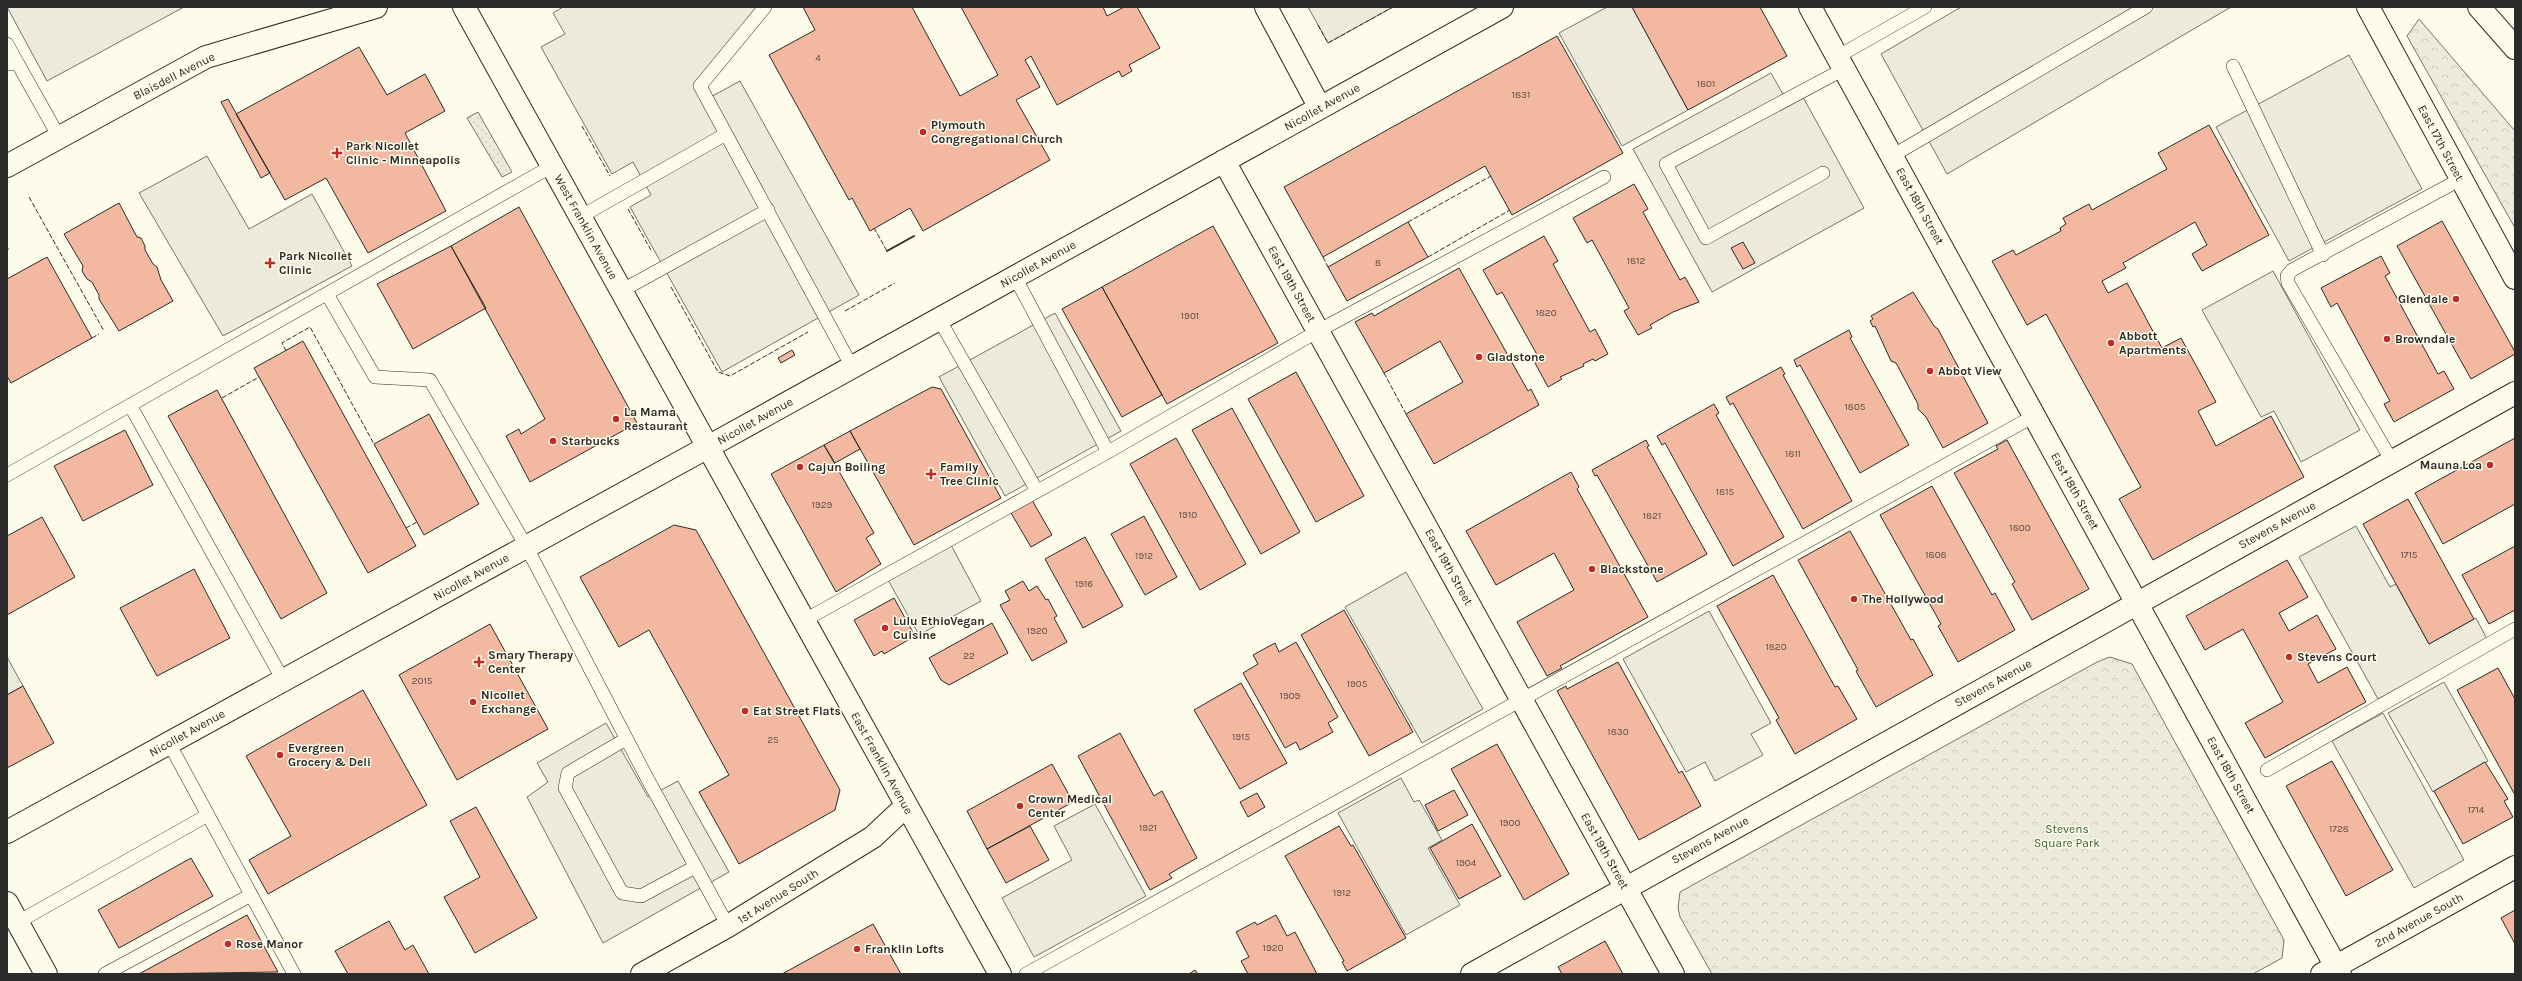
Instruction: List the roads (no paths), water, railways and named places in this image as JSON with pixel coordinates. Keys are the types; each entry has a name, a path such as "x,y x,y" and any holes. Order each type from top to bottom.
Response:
{"main road":[{"name":"Blaisdell Avenue","path":"7,166 206,57 376,7"},
{"name":"West Franklin Avenue","path":"464,7 708,447"},
{"path":"1266,7 1320,108"},
{"name":"Nicollet Avenue","path":"7,832 708,447 1502,7"},
{"name":"East 18th Street","path":"1810,7 2136,603 2333,972"},
{"name":"East 17th Street","path":"2368,7 2515,278"},
{"path":"2479,7 2515,48"},
{"name":"East 19th Street","path":"1224,161 1673,974"},
{"name":"Stevens Avenue","path":"1472,974 2515,393"},
{"name":"East Franklin Avenue","path":"708,447 1000,974"},
{"name":"1st Avenue South","path":"642,974 728,926 873,837 906,806"},
{"name":"2nd Avenue South","path":"2333,972 2515,867"},
{"path":"7,903 46,974"}],"lane":[{"path":"765,7 700,86 852,367"},
{"path":"1823,173 1706,238 1666,164 1841,63 1926,7"},
{"path":"1892,156 2146,7"},
{"path":"7,44 13,64 59,137"},
{"path":"2232,66 2323,255"},
{"path":"580,217 726,134"},
{"path":"7,475 552,166"},
{"path":"804,621 1108,452 1318,331 1604,177"},
{"path":"2392,461 2288,283 2287,276 2292,270 2323,255 2461,179"},
{"path":"622,292 768,210"},
{"path":"1015,277 1108,452"},
{"path":"327,294 375,377 430,380 526,546 626,738 728,926"},
{"path":"939,319 1037,491"},
{"path":"130,405 283,680"},
{"path":"1026,974 2034,416"},
{"path":"2267,770 2515,629"},
{"path":"626,738 568,773 565,788 622,893 641,896 695,867"},
{"path":"169,743 294,974"},
{"path":"18,922 208,815"},
{"path":"105,974 251,894"}],"place":[{"name":"Plymouth Congregational Church","path":"923,132"},
{"name":"Park Nicollet Clinic - Minneapolis","path":"337,153"},
{"name":"Park Nicollet Clinic","path":"270,263"},
{"name":"Glendale","path":"2456,299"},
{"name":"Browndale","path":"2387,339"},
{"name":"Abbott Apartments","path":"2111,343"},
{"name":"Gladstone","path":"1479,357"},
{"name":"Abbot View","path":"1930,371"},
{"name":"La Mama Restaurant","path":"616,419"},
{"name":"Starbucks","path":"553,441"},
{"name":"Mauna Loa","path":"2490,465"},
{"name":"Cajun Boiling","path":"800,467"},
{"name":"Family Tree Clinic","path":"931,474"},
{"name":"Blackstone","path":"1592,569"},
{"name":"The Hollywood","path":"1854,599"},
{"name":"Lulu EthioVegan Cuisine","path":"885,628"},
{"name":"Stevens Court","path":"2289,657"},
{"name":"Smary Therapy Center","path":"479,662"},
{"name":"Nicollet Exchange","path":"473,702"},
{"name":"Eat Street Flats","path":"745,711"},
{"name":"Evergreen Grocery & Deli","path":"280,755"},
{"name":"Crown Medical Center","path":"1020,806"},
{"name":"Rose Manor","path":"228,944"},
{"name":"Franklin Lofts","path":"857,949"}],"park label":[{"name":"Stevens Square Park","path":"2067,836"}]}
